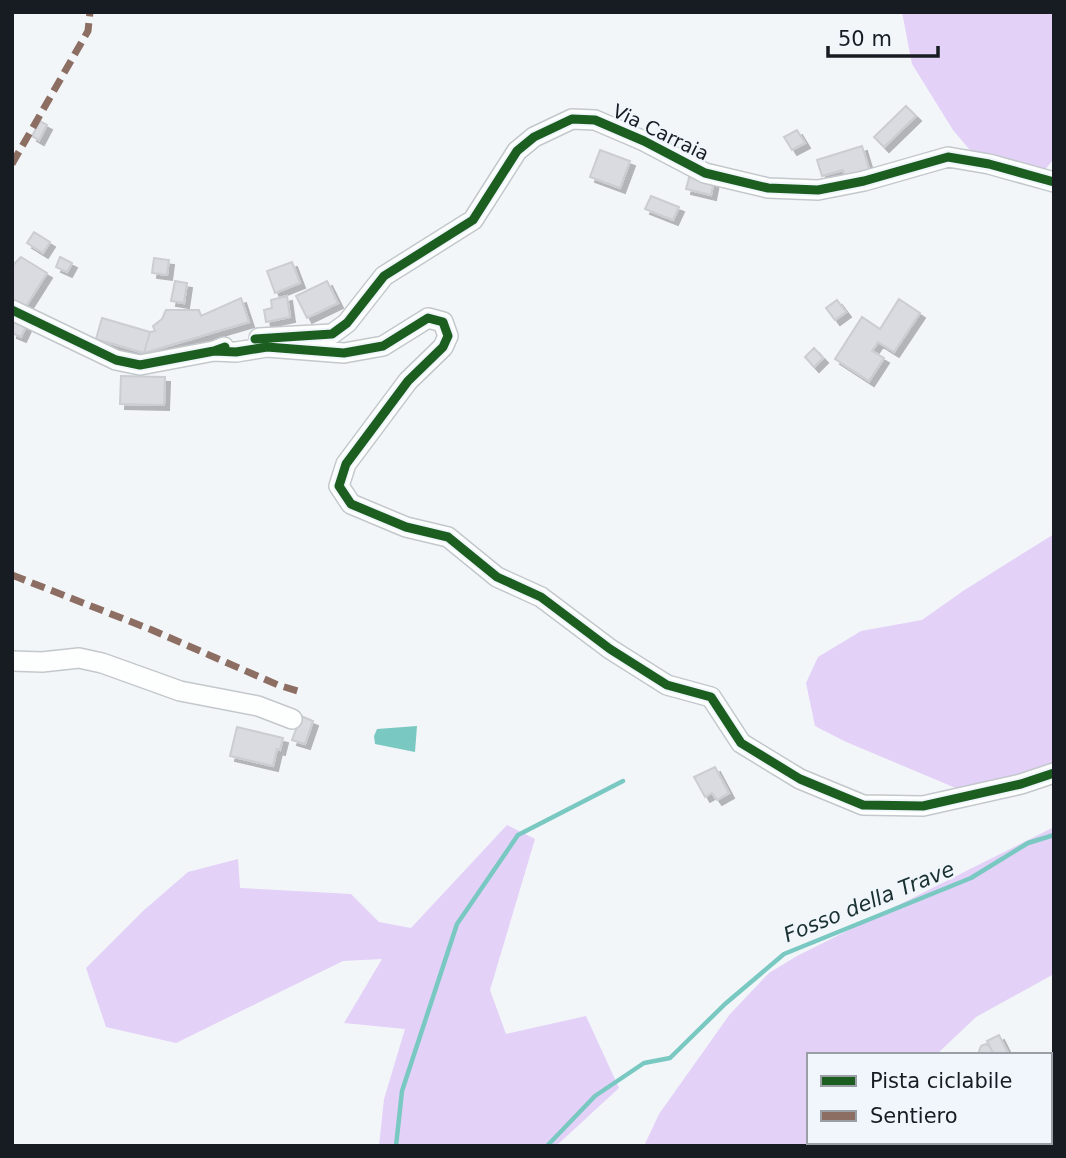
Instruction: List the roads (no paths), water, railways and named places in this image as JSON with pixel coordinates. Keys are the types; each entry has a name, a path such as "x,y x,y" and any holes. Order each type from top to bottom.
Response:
{"street":[{"name":"Via Carraia","path":"12,310 116,360 140,365 214,351 258,338 332,334 347,323 384,276 473,220 517,151 534,137 572,120 595,120 644,141 705,173 768,188 818,190 864,181 948,157 989,164 1054,182"},
{"path":"214,351 236,352 267,347 344,354 383,346 428,318 443,322 448,336 443,347 408,381 346,464 339,485 351,504 407,527 447,537 497,577 541,597 610,649 667,685 711,698 741,743 800,779 863,805 923,806 1021,785 1054,773"},
{"path":"12,660 42,662 79,658 102,663 180,691 258,706 292,719"}],"water":[{"path":"417,726 415,752 375,744 377,729"}],"waterway":[{"path":"396,1146 402,1091 457,924 518,835 623,781"},
{"name":"Fosso della Trave","path":"547,1146 595,1096 644,1063 670,1058 725,1004 784,954 971,878 1028,843 1054,835"}]}
